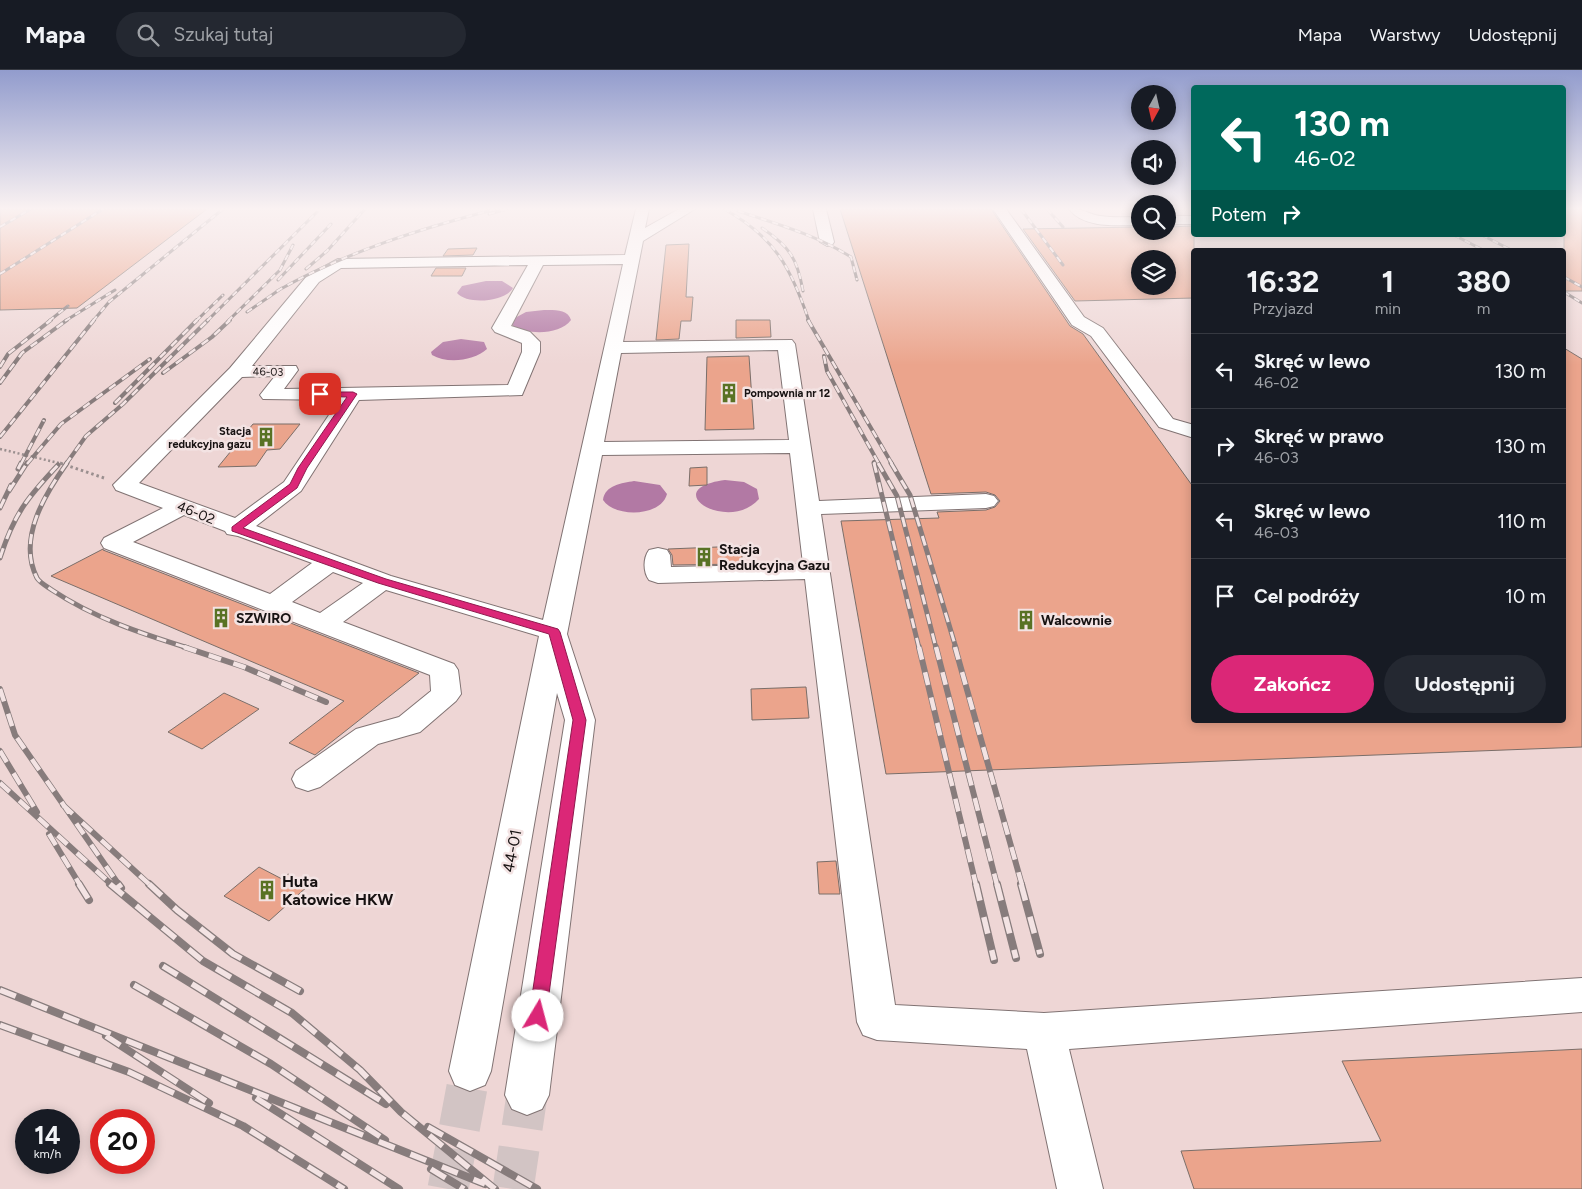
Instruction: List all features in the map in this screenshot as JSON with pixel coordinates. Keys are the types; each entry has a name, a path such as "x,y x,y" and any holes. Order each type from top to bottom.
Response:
{"lane":[{"path":"237,372 313,279 338,264 369,268 533,261"},
{"path":"236,529 293,486 353,394 515,391 531,352 531,342 524,336 501,328 538,261"},
{"name":"44-01","path":"470,1071 554,632 631,261"},
{"path":"1036,261 1078,321 1097,332 1166,423 1191,431"},
{"path":"613,348 786,344 877,1022 1044,1032 1582,995"},
{"name":"46-03","path":"124,485 237,372 289,370 270,395 353,394"},
{"path":"592,449 800,446"},
{"name":"46-02","path":"124,485 236,529 382,581 554,632"},
{"path":"808,508 986,501"},
{"path":"182,507 113,543 444,670 446,694 409,725 367,736 308,779"},
{"path":"658,555 658,575 816,571"},
{"path":"273,604 330,562"},
{"path":"324,623 382,581"},
{"path":"527,1095 580,720 554,632"},
{"path":"1044,1032 1080,1189"}],"path":[{"path":"0,449 60,463 124,485"}],"shaded area":[{"path":"0,261 1131,261 1131,295 1176,295 1176,261 1191,261 1191,723 1566,723 1566,261 1582,261 1582,1189 0,1189"},
{"path":"486,281 502,281 513,288 509,293 486,300 469,299 457,293 462,286"},
{"path":"544,310 564,312 571,320 559,329 544,332 527,331 513,326 513,319 526,312"},
{"path":"461,339 484,342 487,349 468,359 460,360 445,360 432,355 431,352 443,342"},
{"path":"725,480 744,482 757,489 759,499 746,509 731,512 716,511 704,506 697,499 697,492 705,485"},
{"path":"634,481 660,485 667,494 663,502 647,511 627,512 609,506 603,500 604,495 611,488"}],"building":[{"path":"0,261 138,261 77,308 0,310"},
{"path":"664,261 688,261 686,297 693,297 691,321 681,321 679,339 656,340"},
{"name":"Walcownie","path":"857,261 1026,261 1070,326 1083,334 1191,484 1191,723 1566,723 1566,349 1582,359 1582,747 886,774 841,521 939,518 937,512 986,510 995,507 1000,501 995,495 986,492 931,494"},
{"path":"1046,261 1131,261 1131,295 1176,295 1176,261 1191,261 1191,298 1075,301"},
{"path":"1566,261 1582,261 1582,291 1566,291"},
{"path":"436,268 466,268 462,276 431,276"},
{"path":"736,320 770,320 771,337 736,338"},
{"name":"Pompownia nr 12","path":"749,356 754,429 705,430 707,357"},
{"name":"Stacja redukcyjna gazu","path":"253,424 300,424 280,449 267,450 256,466 218,467"},
{"path":"707,467 707,485 689,486 690,468"},
{"name":"Stacja Redukcyjna Gazu","path":"742,546 742,564 673,565 672,555 668,549"},
{"name":"SZWIRO","path":"103,549 419,673 315,755 289,743 344,701 51,576"},
{"path":"806,687 809,718 752,720 751,689"},
{"path":"224,693 259,709 202,749 168,732"},
{"path":"836,861 840,894 819,894 817,862"},
{"name":"Huta Katowice HKW","path":"259,867 282,879 288,874 309,885 269,921 224,896"},
{"path":"1582,1049 1582,1189 1194,1189 1181,1151 1381,1141 1342,1061"}],"tunnel":[{"path":"448,1189 470,1071"},
{"path":"513,1189 527,1095"}],"railway":[{"path":"0,274 20,261"},
{"path":"93,321 109,302 159,261"},
{"path":"207,321 267,261"},
{"path":"228,321 280,270 285,261"},
{"path":"278,280 296,261"},
{"path":"306,269 315,261"},
{"path":"280,289 338,261"},
{"path":"782,261 795,285 809,321"},
{"path":"795,261 803,291"},
{"path":"852,261 857,280"},
{"path":"1060,261 1063,265"},
{"path":"1566,278 1582,287"},
{"path":"247,312 280,289"},
{"path":"65,321 115,290"},
{"path":"1566,293 1582,303"},
{"path":"196,321 223,295"},
{"path":"49,321 68,306"},
{"path":"0,367 8,354 51,320"},
{"path":"0,383 22,353 67,320"},
{"path":"0,437 94,320"},
{"path":"66,464 86,436 123,404 208,320"},
{"path":"163,373 212,337 230,320"},
{"path":"808,320 892,464"},
{"path":"115,403 196,321"},
{"path":"824,356 827,371 879,464"},
{"path":"27,464 61,424 150,359"},
{"path":"21,464 44,420"},
{"path":"18,469 21,463"},
{"path":"9,491 27,463"},
{"path":"67,463 50,489 36,518 32,533 30,548 37,578 44,585 68,600 101,617 188,648"},
{"path":"874,463 919,648"},
{"path":"878,463 897,496 936,648"},
{"path":"891,463 910,495 956,648"},
{"path":"0,558 16,518 30,497 58,465"},
{"path":"0,508 11,485"},
{"path":"184,647 244,667 326,702"},
{"path":"919,647 976,885"},
{"path":"936,647 997,885"},
{"path":"955,647 1022,885"},
{"path":"0,689 15,735 64,806"},
{"path":"0,751 37,812"},
{"path":"0,783 112,885"},
{"path":"64,806 150,885"},
{"path":"64,806 119,885"},
{"path":"49,834 80,885"},
{"path":"79,884 89,900"},
{"path":"110,884 203,961 292,1013 360,1070 401,1112 495,1189"},
{"path":"118,884 121,888"},
{"path":"149,884 177,910 233,954 300,991"},
{"path":"976,884 994,960"},
{"path":"997,884 1016,958"},
{"path":"1021,884 1040,954"},
{"path":"163,966 386,1104"},
{"path":"134,985 271,1064 385,1140"},
{"path":"0,990 485,1184"},
{"path":"0,1025 129,1072 243,1126 344,1189"},
{"path":"106,1036 209,1103"},
{"path":"256,1098 399,1189"},
{"path":"428,1127 537,1189"},
{"path":"431,1169 464,1189"}],"place":[{"name":"Pompownia nr 12","path":"729,393"},
{"name":"Stacja redukcyjna gazu","path":"266,437"},
{"name":"Stacja Redukcyjna Gazu","path":"704,557"},
{"name":"SZWIRO","path":"221,618"},
{"name":"Walcownie","path":"1026,620"},
{"name":"Huta Katowice HKW","path":"267,890"}],"route":[{"path":"320,394 353,394 293,486 236,529 382,581 554,632 580,720 538,1016"}]}
